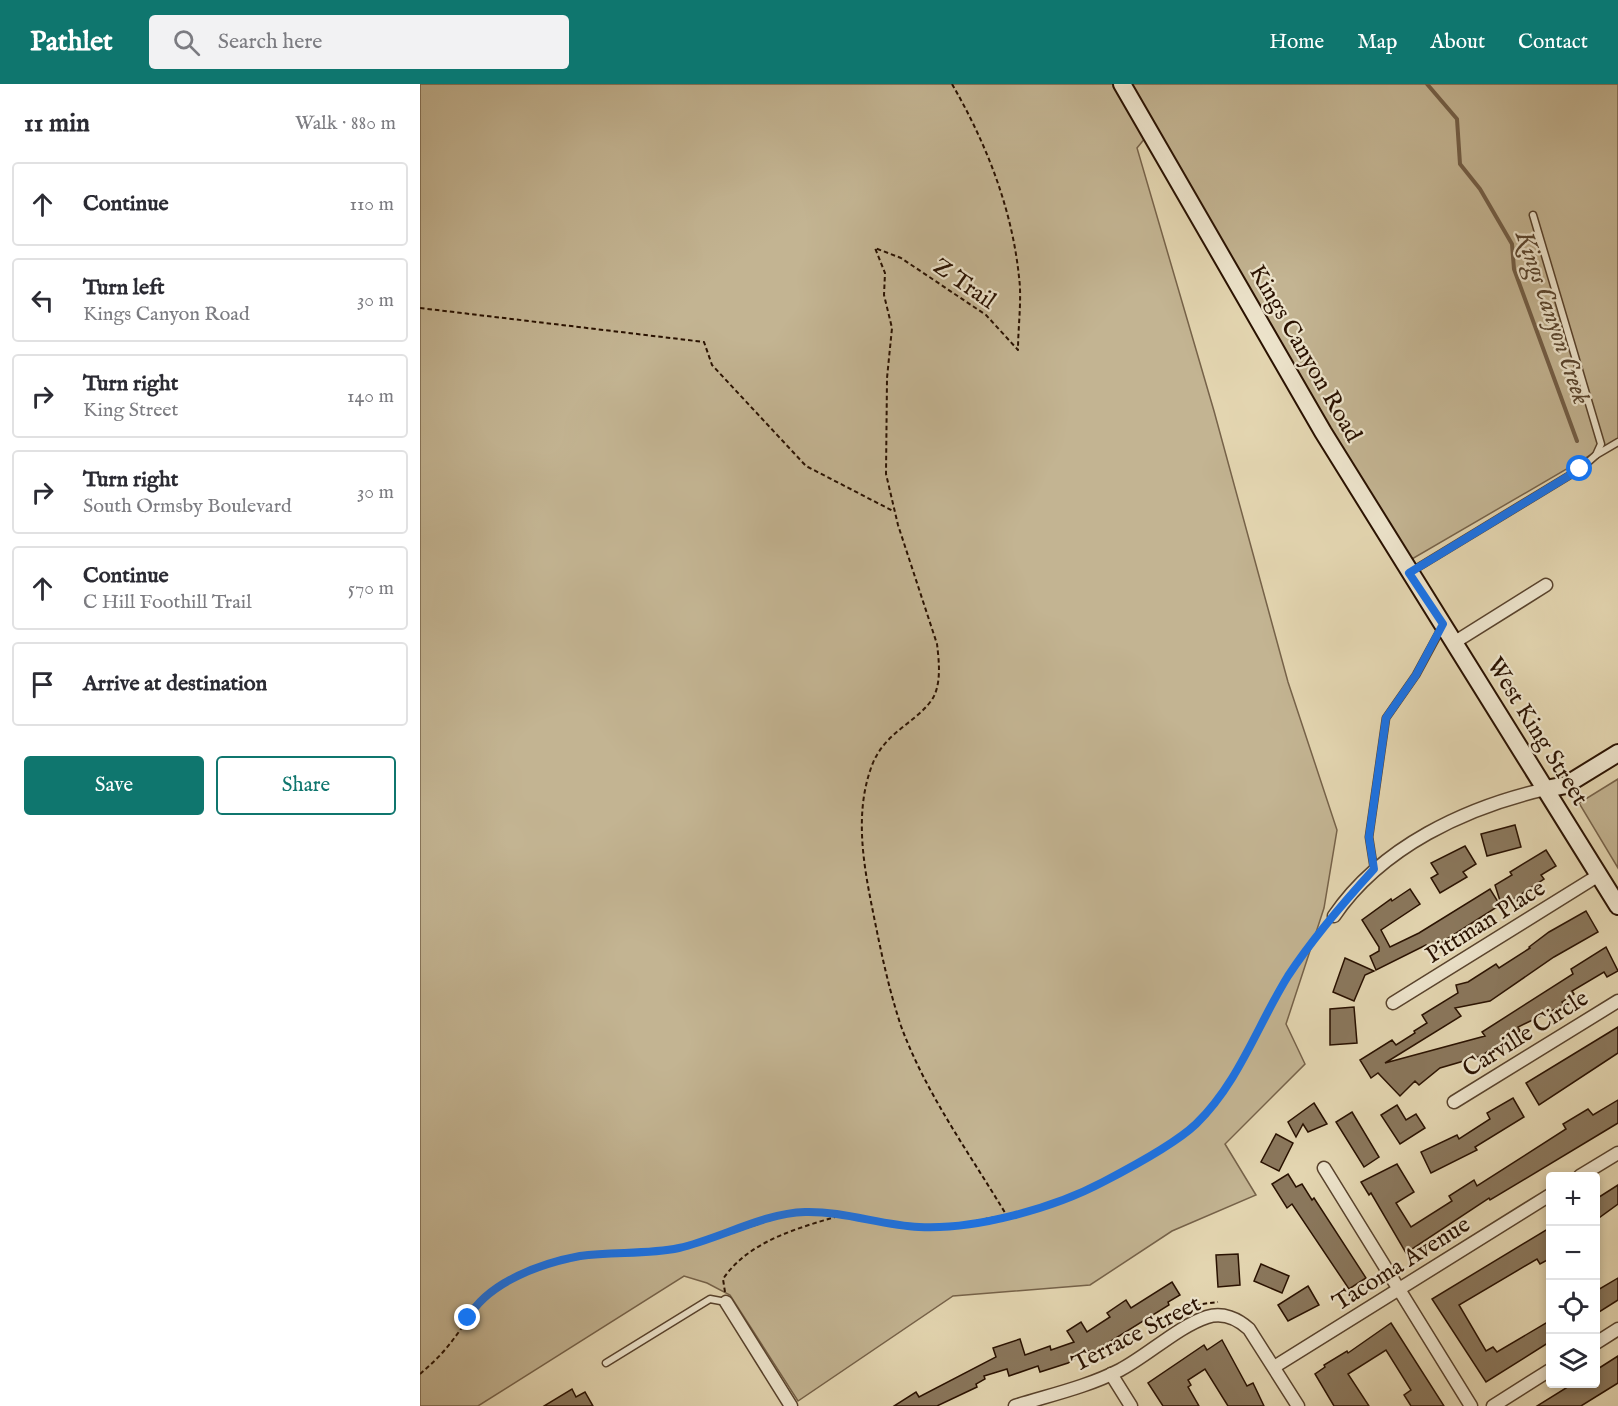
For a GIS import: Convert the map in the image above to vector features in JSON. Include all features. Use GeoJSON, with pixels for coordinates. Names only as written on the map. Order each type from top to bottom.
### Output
{"type":"FeatureCollection","features":[{"type":"Feature","properties":{"kind":"street","name":"Kings Canyon Road"},"geometry":{"type":"LineString","coordinates":[[1122,84],[1200,216],[1267,338],[1409,573],[1455,642]]}},
{"type":"Feature","properties":{"kind":"street"},"geometry":{"type":"LineString","coordinates":[[1455,642],[1546,585]]}},
{"type":"Feature","properties":{"kind":"street","name":"West King Street"},"geometry":{"type":"LineString","coordinates":[[1455,642],[1618,906]]}},
{"type":"Feature","properties":{"kind":"street"},"geometry":{"type":"LineString","coordinates":[[1334,916],[1374,869],[1443,825],[1475,810],[1566,785],[1618,753]]}},
{"type":"Feature","properties":{"kind":"street","name":"Pittman Place"},"geometry":{"type":"LineString","coordinates":[[1393,1003],[1599,875]]}},
{"type":"Feature","properties":{"kind":"street","name":"Carville Circle"},"geometry":{"type":"LineString","coordinates":[[1454,1102],[1618,1000]]}},
{"type":"Feature","properties":{"kind":"street"},"geometry":{"type":"LineString","coordinates":[[1587,1172],[1618,1153]]}},
{"type":"Feature","properties":{"kind":"street"},"geometry":{"type":"LineString","coordinates":[[1324,1168],[1470,1406]]}},
{"type":"Feature","properties":{"kind":"street","name":"Tacoma Avenue"},"geometry":{"type":"LineString","coordinates":[[1274,1367],[1546,1198]]}},
{"type":"Feature","properties":{"kind":"street"},"geometry":{"type":"LineString","coordinates":[[726,1302],[791,1406]]}},
{"type":"Feature","properties":{"kind":"street","name":"Terrace Street"},"geometry":{"type":"LineString","coordinates":[[1015,1406],[1094,1382],[1207,1317],[1219,1315],[1242,1322],[1274,1367]]}},
{"type":"Feature","properties":{"kind":"street"},"geometry":{"type":"LineString","coordinates":[[1600,1340],[1618,1329]]}},
{"type":"Feature","properties":{"kind":"street"},"geometry":{"type":"LineString","coordinates":[[1274,1367],[1298,1406]]}},
{"type":"Feature","properties":{"kind":"street"},"geometry":{"type":"LineString","coordinates":[[1493,1406],[1546,1373]]}},
{"type":"Feature","properties":{"kind":"street"},"geometry":{"type":"LineString","coordinates":[[1111,1374],[1131,1406]]}},
{"type":"Feature","properties":{"kind":"lane"},"geometry":{"type":"LineString","coordinates":[[1533,215],[1601,444],[1596,455]]}},
{"type":"Feature","properties":{"kind":"lane"},"geometry":{"type":"LineString","coordinates":[[1409,573],[1580,469],[1596,455],[1618,442]]}},
{"type":"Feature","properties":{"kind":"lane"},"geometry":{"type":"LineString","coordinates":[[1374,869],[1369,837],[1386,718],[1416,675],[1443,624]]}},
{"type":"Feature","properties":{"kind":"lane"},"geometry":{"type":"LineString","coordinates":[[606,1363],[710,1299],[726,1302]]}},
{"type":"Feature","properties":{"kind":"path","name":"Z Trail"},"geometry":{"type":"LineString","coordinates":[[895,511],[886,474],[887,378],[892,328],[884,295],[885,273],[875,248],[901,258],[986,315],[1018,350],[1020,280],[1012,226],[976,126],[951,84]]}},
{"type":"Feature","properties":{"kind":"path"},"geometry":{"type":"LineString","coordinates":[[420,308],[704,342],[712,365],[806,466],[895,511],[937,644],[939,662],[937,689],[931,702],[891,735],[871,767],[865,795],[861,853],[887,982],[902,1028],[940,1110],[1007,1216]]}},
{"type":"Feature","properties":{"kind":"path"},"geometry":{"type":"LineString","coordinates":[[420,1374],[443,1352],[474,1308],[497,1288],[535,1269],[581,1256],[679,1248],[785,1215],[804,1212],[920,1227],[1007,1216],[1042,1208],[1104,1181],[1193,1127],[1234,1077],[1288,977],[1313,940],[1334,916]]}},
{"type":"Feature","properties":{"kind":"path"},"geometry":{"type":"LineString","coordinates":[[726,1302],[723,1280],[748,1252],[792,1230],[838,1216]]}},
{"type":"Feature","properties":{"kind":"shaded area"},"geometry":{"type":"Polygon","coordinates":[[[420,84],[1113,84],[1146,137],[1137,148],[1214,411],[1288,682],[1337,830],[1324,908],[1286,1024],[1305,1064],[1225,1144],[1256,1195],[1172,1231],[1090,1285],[953,1296],[798,1401],[730,1295],[707,1283],[684,1276],[478,1406],[420,1406],[420,84]]]}},
{"type":"Feature","properties":{"kind":"shaded area"},"geometry":{"type":"Polygon","coordinates":[[[1122,84],[1618,84],[1618,439],[1412,559],[1323,432],[1122,84]]]}},
{"type":"Feature","properties":{"kind":"shaded area"},"geometry":{"type":"Polygon","coordinates":[[[1618,779],[1618,868],[1579,803],[1618,779]]]}},
{"type":"Feature","properties":{"kind":"building"},"geometry":{"type":"Polygon","coordinates":[[[1515,825],[1521,847],[1487,856],[1481,834],[1515,825]]]}},
{"type":"Feature","properties":{"kind":"building"},"geometry":{"type":"Polygon","coordinates":[[[1465,846],[1476,864],[1463,872],[1467,877],[1440,893],[1431,878],[1438,874],[1431,863],[1465,846]]]}},
{"type":"Feature","properties":{"kind":"building"},"geometry":{"type":"Polygon","coordinates":[[[1546,850],[1556,866],[1541,875],[1544,879],[1502,907],[1495,885],[1512,875],[1510,872],[1546,850]]]}},
{"type":"Feature","properties":{"kind":"building"},"geometry":{"type":"Polygon","coordinates":[[[1410,889],[1420,904],[1381,930],[1390,947],[1419,933],[1490,889],[1500,905],[1430,950],[1426,945],[1376,970],[1370,956],[1379,951],[1379,947],[1362,920],[1391,899],[1392,901],[1410,889]]]}},
{"type":"Feature","properties":{"kind":"building"},"geometry":{"type":"Polygon","coordinates":[[[1586,911],[1598,932],[1554,957],[1490,1001],[1455,1008],[1461,1016],[1385,1063],[1485,1036],[1482,1032],[1573,974],[1571,969],[1606,947],[1618,971],[1607,977],[1604,972],[1572,991],[1574,994],[1562,1002],[1564,1005],[1518,1027],[1520,1031],[1481,1056],[1440,1068],[1419,1085],[1415,1081],[1400,1096],[1378,1073],[1371,1078],[1360,1060],[1392,1040],[1396,1045],[1415,1033],[1414,1031],[1427,1023],[1422,1015],[1458,993],[1456,985],[1468,982],[1496,964],[1499,968],[1530,948],[1549,932],[1586,911]]]}},
{"type":"Feature","properties":{"kind":"building"},"geometry":{"type":"Polygon","coordinates":[[[1345,958],[1374,971],[1365,975],[1354,1001],[1333,992],[1345,958]]]}},
{"type":"Feature","properties":{"kind":"building"},"geometry":{"type":"Polygon","coordinates":[[[1354,1007],[1357,1043],[1330,1045],[1330,1009],[1354,1007]]]}},
{"type":"Feature","properties":{"kind":"building"},"geometry":{"type":"Polygon","coordinates":[[[1618,1027],[1618,1053],[1539,1105],[1526,1083],[1618,1027]]]}},
{"type":"Feature","properties":{"kind":"building"},"geometry":{"type":"Polygon","coordinates":[[[1513,1098],[1524,1117],[1475,1147],[1477,1150],[1431,1173],[1421,1152],[1457,1135],[1459,1139],[1490,1119],[1487,1113],[1513,1098]]]}},
{"type":"Feature","properties":{"kind":"building"},"geometry":{"type":"Polygon","coordinates":[[[1618,1100],[1618,1123],[1490,1200],[1489,1198],[1406,1253],[1371,1193],[1369,1195],[1361,1182],[1397,1164],[1414,1192],[1396,1203],[1411,1227],[1452,1201],[1449,1196],[1474,1180],[1477,1186],[1566,1129],[1563,1124],[1588,1109],[1593,1115],[1618,1100]]]}},
{"type":"Feature","properties":{"kind":"building"},"geometry":{"type":"Polygon","coordinates":[[[1314,1103],[1327,1124],[1308,1132],[1303,1124],[1296,1137],[1288,1122],[1314,1103]]]}},
{"type":"Feature","properties":{"kind":"building"},"geometry":{"type":"Polygon","coordinates":[[[1397,1105],[1406,1120],[1416,1114],[1425,1128],[1400,1144],[1381,1115],[1397,1105]]]}},
{"type":"Feature","properties":{"kind":"building"},"geometry":{"type":"Polygon","coordinates":[[[1352,1112],[1379,1157],[1364,1167],[1336,1122],[1352,1112]]]}},
{"type":"Feature","properties":{"kind":"building"},"geometry":{"type":"Polygon","coordinates":[[[1276,1134],[1293,1143],[1279,1171],[1261,1162],[1276,1134]]]}},
{"type":"Feature","properties":{"kind":"building"},"geometry":{"type":"Polygon","coordinates":[[[1288,1174],[1296,1187],[1302,1184],[1312,1200],[1314,1198],[1366,1278],[1349,1289],[1292,1204],[1287,1208],[1272,1184],[1288,1174]]]}},
{"type":"Feature","properties":{"kind":"building"},"geometry":{"type":"Polygon","coordinates":[[[1618,1185],[1618,1204],[1600,1217],[1600,1196],[1618,1185]]]}},
{"type":"Feature","properties":{"kind":"building"},"geometry":{"type":"Polygon","coordinates":[[[1546,1230],[1546,1261],[1540,1264],[1537,1259],[1459,1305],[1486,1351],[1493,1347],[1497,1352],[1546,1323],[1546,1344],[1486,1382],[1432,1299],[1546,1230]]]}},
{"type":"Feature","properties":{"kind":"building"},"geometry":{"type":"Polygon","coordinates":[[[1238,1254],[1240,1285],[1218,1287],[1216,1255],[1238,1254]]]}},
{"type":"Feature","properties":{"kind":"building"},"geometry":{"type":"Polygon","coordinates":[[[1261,1264],[1289,1276],[1282,1293],[1254,1281],[1261,1264]]]}},
{"type":"Feature","properties":{"kind":"building"},"geometry":{"type":"Polygon","coordinates":[[[1618,1278],[1618,1300],[1600,1311],[1600,1289],[1618,1278]]]}},
{"type":"Feature","properties":{"kind":"building"},"geometry":{"type":"Polygon","coordinates":[[[1172,1282],[1180,1295],[1168,1302],[1169,1305],[1095,1351],[1086,1351],[1068,1363],[1040,1372],[1038,1366],[1009,1376],[1007,1369],[984,1376],[985,1379],[976,1384],[977,1387],[937,1406],[894,1406],[916,1392],[919,1397],[996,1357],[993,1348],[1020,1339],[1025,1355],[1050,1346],[1051,1350],[1074,1342],[1067,1331],[1081,1322],[1087,1332],[1110,1317],[1107,1313],[1126,1300],[1131,1308],[1172,1282]]]}},
{"type":"Feature","properties":{"kind":"building"},"geometry":{"type":"Polygon","coordinates":[[[1308,1286],[1319,1305],[1288,1321],[1278,1305],[1308,1286]]]}},
{"type":"Feature","properties":{"kind":"building"},"geometry":{"type":"Polygon","coordinates":[[[1391,1323],[1444,1406],[1411,1406],[1404,1395],[1411,1390],[1386,1350],[1348,1374],[1369,1406],[1334,1406],[1315,1374],[1325,1367],[1324,1365],[1347,1351],[1348,1353],[1391,1323]]]}},
{"type":"Feature","properties":{"kind":"building"},"geometry":{"type":"Polygon","coordinates":[[[1222,1340],[1247,1386],[1253,1383],[1264,1406],[1228,1406],[1205,1369],[1188,1380],[1191,1385],[1188,1387],[1199,1406],[1163,1406],[1148,1383],[1204,1345],[1207,1350],[1222,1340]]]}},
{"type":"Feature","properties":{"kind":"building"},"geometry":{"type":"Polygon","coordinates":[[[1618,1356],[1618,1383],[1581,1406],[1537,1406],[1566,1388],[1600,1388],[1600,1367],[1618,1356]]]}},
{"type":"Feature","properties":{"kind":"building"},"geometry":{"type":"Polygon","coordinates":[[[572,1389],[576,1397],[585,1392],[593,1406],[544,1406],[572,1389]]]}},
{"type":"Feature","properties":{"kind":"waterway","name":"Kings Canyon Creek"},"geometry":{"type":"LineString","coordinates":[[1427,84],[1457,119],[1460,164],[1480,189],[1512,244],[1514,269],[1577,441]]}},
{"type":"Feature","properties":{"kind":"route"},"geometry":{"type":"LineString","coordinates":[[468,1318],[474,1308],[497,1288],[535,1269],[581,1256],[679,1248],[785,1215],[804,1212],[828,1214],[872,1223],[920,1227],[998,1218],[1042,1208],[1104,1181],[1193,1127],[1207,1113],[1234,1077],[1275,999],[1313,940],[1374,869],[1369,837],[1377,798],[1386,718],[1416,675],[1443,624],[1409,573],[1580,469]]}}]}
